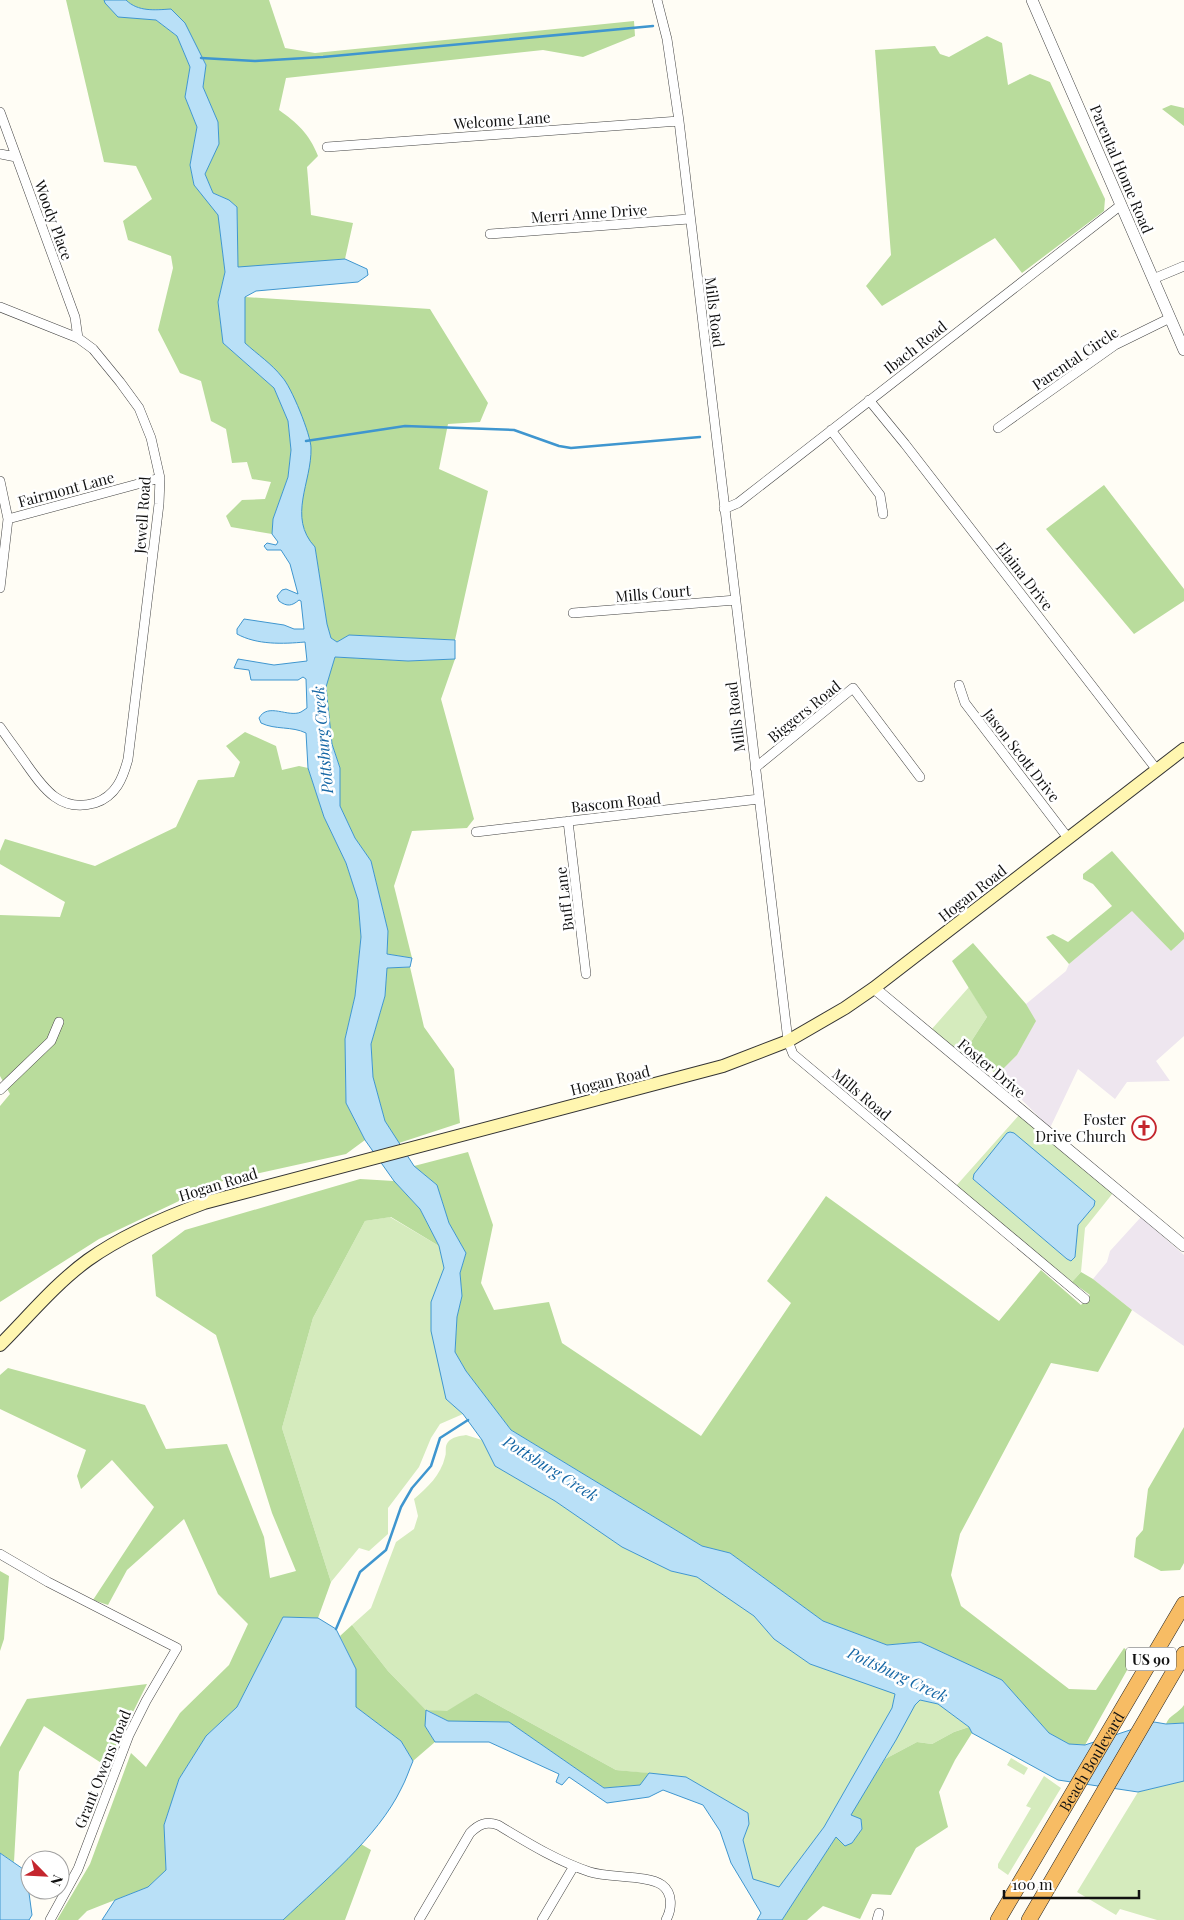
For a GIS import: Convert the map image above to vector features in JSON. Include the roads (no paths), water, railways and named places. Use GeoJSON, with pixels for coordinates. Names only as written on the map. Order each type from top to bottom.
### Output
{"type":"FeatureCollection","features":[{"type":"Feature","properties":{"kind":"highway","name":"Beach Boulevard"},"geometry":{"type":"LineString","coordinates":[[998,1920],[1184,1604]]}},
{"type":"Feature","properties":{"kind":"highway","name":"US 90"},"geometry":{"type":"LineString","coordinates":[[1028,1920],[1184,1654]]}},
{"type":"Feature","properties":{"kind":"main road","name":"Hogan Road"},"geometry":{"type":"LineString","coordinates":[[0,1345],[53,1290],[87,1261],[142,1228],[162,1219],[204,1203],[703,1072],[788,1041],[845,1008],[874,988],[1184,749]]}},
{"type":"Feature","properties":{"kind":"street","name":"Mills Road"},"geometry":{"type":"LineString","coordinates":[[656,0],[668,40],[679,121],[689,219],[788,1041],[792,1054],[1084,1298]]}},
{"type":"Feature","properties":{"kind":"street","name":"Parental Home Road"},"geometry":{"type":"LineString","coordinates":[[1032,0],[1184,350]]}},
{"type":"Feature","properties":{"kind":"street","name":"Woody Place"},"geometry":{"type":"LineString","coordinates":[[0,112],[75,317],[78,338]]}},
{"type":"Feature","properties":{"kind":"street","name":"Welcome Lane"},"geometry":{"type":"LineString","coordinates":[[327,147],[679,121]]}},
{"type":"Feature","properties":{"kind":"street"},"geometry":{"type":"LineString","coordinates":[[0,154],[16,157]]}},
{"type":"Feature","properties":{"kind":"street","name":"Ibach Road"},"geometry":{"type":"LineString","coordinates":[[724,509],[738,503],[1121,205]]}},
{"type":"Feature","properties":{"kind":"street","name":"Merri Anne Drive"},"geometry":{"type":"LineString","coordinates":[[490,234],[689,219]]}},
{"type":"Feature","properties":{"kind":"street"},"geometry":{"type":"LineString","coordinates":[[1153,279],[1184,266]]}},
{"type":"Feature","properties":{"kind":"street","name":"Jewell Road"},"geometry":{"type":"LineString","coordinates":[[0,307],[78,338],[93,349],[138,408],[152,438],[160,478],[159,504],[128,759],[121,782],[106,798],[87,805],[66,803],[57,799],[43,786],[0,727]]}},
{"type":"Feature","properties":{"kind":"street","name":"Parental Circle"},"geometry":{"type":"LineString","coordinates":[[998,428],[1115,345],[1170,318]]}},
{"type":"Feature","properties":{"kind":"street","name":"Elaina Drive"},"geometry":{"type":"LineString","coordinates":[[869,400],[1157,770]]}},
{"type":"Feature","properties":{"kind":"street"},"geometry":{"type":"LineString","coordinates":[[831,430],[880,495],[884,514]]}},
{"type":"Feature","properties":{"kind":"street","name":"Fairmont Lane"},"geometry":{"type":"LineString","coordinates":[[8,519],[160,478]]}},
{"type":"Feature","properties":{"kind":"street"},"geometry":{"type":"LineString","coordinates":[[0,481],[8,519],[0,588]]}},
{"type":"Feature","properties":{"kind":"street","name":"Mills Court"},"geometry":{"type":"LineString","coordinates":[[573,613],[736,600]]}},
{"type":"Feature","properties":{"kind":"street","name":"Jason Scott Drive"},"geometry":{"type":"LineString","coordinates":[[959,685],[965,703],[1068,838]]}},
{"type":"Feature","properties":{"kind":"street","name":"Biggers Road"},"geometry":{"type":"LineString","coordinates":[[755,768],[853,688],[920,777]]}},
{"type":"Feature","properties":{"kind":"street","name":"Bascom Road"},"geometry":{"type":"LineString","coordinates":[[476,832],[759,800]]}},
{"type":"Feature","properties":{"kind":"street","name":"Buff Lane"},"geometry":{"type":"LineString","coordinates":[[568,821],[586,974]]}},
{"type":"Feature","properties":{"kind":"street","name":"Foster Drive"},"geometry":{"type":"LineString","coordinates":[[874,988],[1184,1246]]}},
{"type":"Feature","properties":{"kind":"street"},"geometry":{"type":"LineString","coordinates":[[0,1090],[51,1041],[59,1022]]}},
{"type":"Feature","properties":{"kind":"street","name":"Grant Owens Road"},"geometry":{"type":"LineString","coordinates":[[0,1554],[48,1582],[177,1648],[146,1701],[129,1735],[78,1869],[50,1920]]}},
{"type":"Feature","properties":{"kind":"street"},"geometry":{"type":"LineString","coordinates":[[419,1920],[470,1833],[483,1823],[490,1822],[554,1858],[574,1866],[605,1876],[653,1881],[662,1885],[668,1891],[671,1899],[666,1920]]}},
{"type":"Feature","properties":{"kind":"street"},"geometry":{"type":"LineString","coordinates":[[542,1920],[574,1866]]}},
{"type":"Feature","properties":{"kind":"water","name":"Pottsburg Creek"},"geometry":{"type":"Polygon","coordinates":[[[104,0],[126,0],[136,7],[147,9],[171,9],[185,23],[206,65],[203,87],[218,122],[219,144],[205,174],[213,193],[229,200],[237,207],[238,267],[345,259],[367,269],[368,275],[358,282],[256,291],[245,297],[245,343],[274,368],[286,382],[308,433],[311,448],[303,499],[303,524],[307,536],[315,547],[327,624],[331,638],[337,642],[349,635],[455,640],[455,659],[408,661],[335,657],[326,687],[332,744],[340,768],[340,806],[355,838],[371,861],[388,931],[387,954],[412,958],[410,967],[387,968],[385,996],[371,1044],[373,1077],[385,1121],[414,1166],[437,1185],[449,1223],[466,1253],[460,1273],[462,1296],[457,1317],[455,1352],[466,1371],[511,1430],[702,1546],[730,1553],[823,1621],[887,1645],[920,1642],[1002,1680],[1049,1733],[1069,1744],[1085,1745],[1154,1722],[1166,1724],[1184,1723],[1184,1781],[1138,1792],[1058,1780],[972,1733],[969,1727],[938,1704],[920,1700],[915,1705],[851,1815],[861,1819],[862,1829],[852,1843],[845,1846],[836,1837],[782,1920],[757,1920],[761,1913],[731,1863],[720,1831],[703,1805],[663,1790],[649,1797],[607,1803],[569,1777],[562,1785],[556,1782],[559,1774],[489,1742],[435,1742],[425,1726],[426,1710],[448,1721],[509,1722],[604,1788],[640,1785],[649,1773],[686,1777],[748,1813],[749,1824],[743,1840],[753,1879],[779,1887],[824,1827],[892,1708],[895,1694],[810,1664],[774,1639],[754,1616],[697,1577],[671,1571],[622,1547],[555,1501],[495,1466],[482,1440],[463,1414],[446,1399],[431,1331],[431,1302],[444,1268],[439,1246],[420,1209],[394,1181],[365,1140],[346,1103],[345,1039],[355,996],[361,937],[358,900],[346,863],[324,817],[308,768],[306,733],[295,729],[266,725],[261,723],[259,718],[268,711],[296,713],[307,708],[306,679],[303,677],[298,680],[251,680],[249,670],[234,668],[238,659],[274,665],[307,661],[305,642],[262,642],[237,634],[237,629],[244,619],[284,625],[294,629],[304,629],[301,601],[299,600],[292,605],[287,605],[279,601],[277,596],[282,590],[286,589],[298,594],[290,564],[281,550],[267,550],[264,546],[267,543],[276,545],[278,542],[272,534],[273,519],[288,477],[291,450],[288,421],[274,388],[223,343],[218,302],[225,272],[218,215],[194,185],[190,165],[197,127],[185,97],[190,67],[177,36],[156,20],[118,17],[104,0]]]}},
{"type":"Feature","properties":{"kind":"water"},"geometry":{"type":"Polygon","coordinates":[[[1007,1133],[1014,1133],[1095,1201],[1094,1206],[1078,1225],[1075,1257],[1071,1261],[973,1179],[974,1174],[1007,1133]]]}},
{"type":"Feature","properties":{"kind":"water"},"geometry":{"type":"Polygon","coordinates":[[[283,1617],[318,1618],[336,1629],[356,1669],[356,1707],[401,1741],[413,1761],[403,1786],[391,1807],[348,1859],[283,1920],[102,1920],[115,1900],[148,1887],[166,1870],[164,1825],[179,1779],[206,1736],[237,1707],[283,1617]]]}},
{"type":"Feature","properties":{"kind":"water"},"geometry":{"type":"Polygon","coordinates":[[[0,1853],[20,1867],[20,1900],[30,1900],[32,1915],[29,1920],[0,1920],[0,1853]]]}},
{"type":"Feature","properties":{"kind":"waterway"},"geometry":{"type":"LineString","coordinates":[[201,58],[255,61],[323,57],[653,26]]}},
{"type":"Feature","properties":{"kind":"waterway"},"geometry":{"type":"LineString","coordinates":[[306,441],[405,426],[514,430],[559,446],[571,448],[700,437]]}},
{"type":"Feature","properties":{"kind":"waterway"},"geometry":{"type":"LineString","coordinates":[[336,1629],[360,1572],[386,1550],[401,1507],[412,1488],[431,1466],[440,1438],[468,1420]]}},
{"type":"Feature","properties":{"kind":"place","name":"Foster Drive Church"},"geometry":{"type":"Point","coordinates":[1144,1128]}}]}
